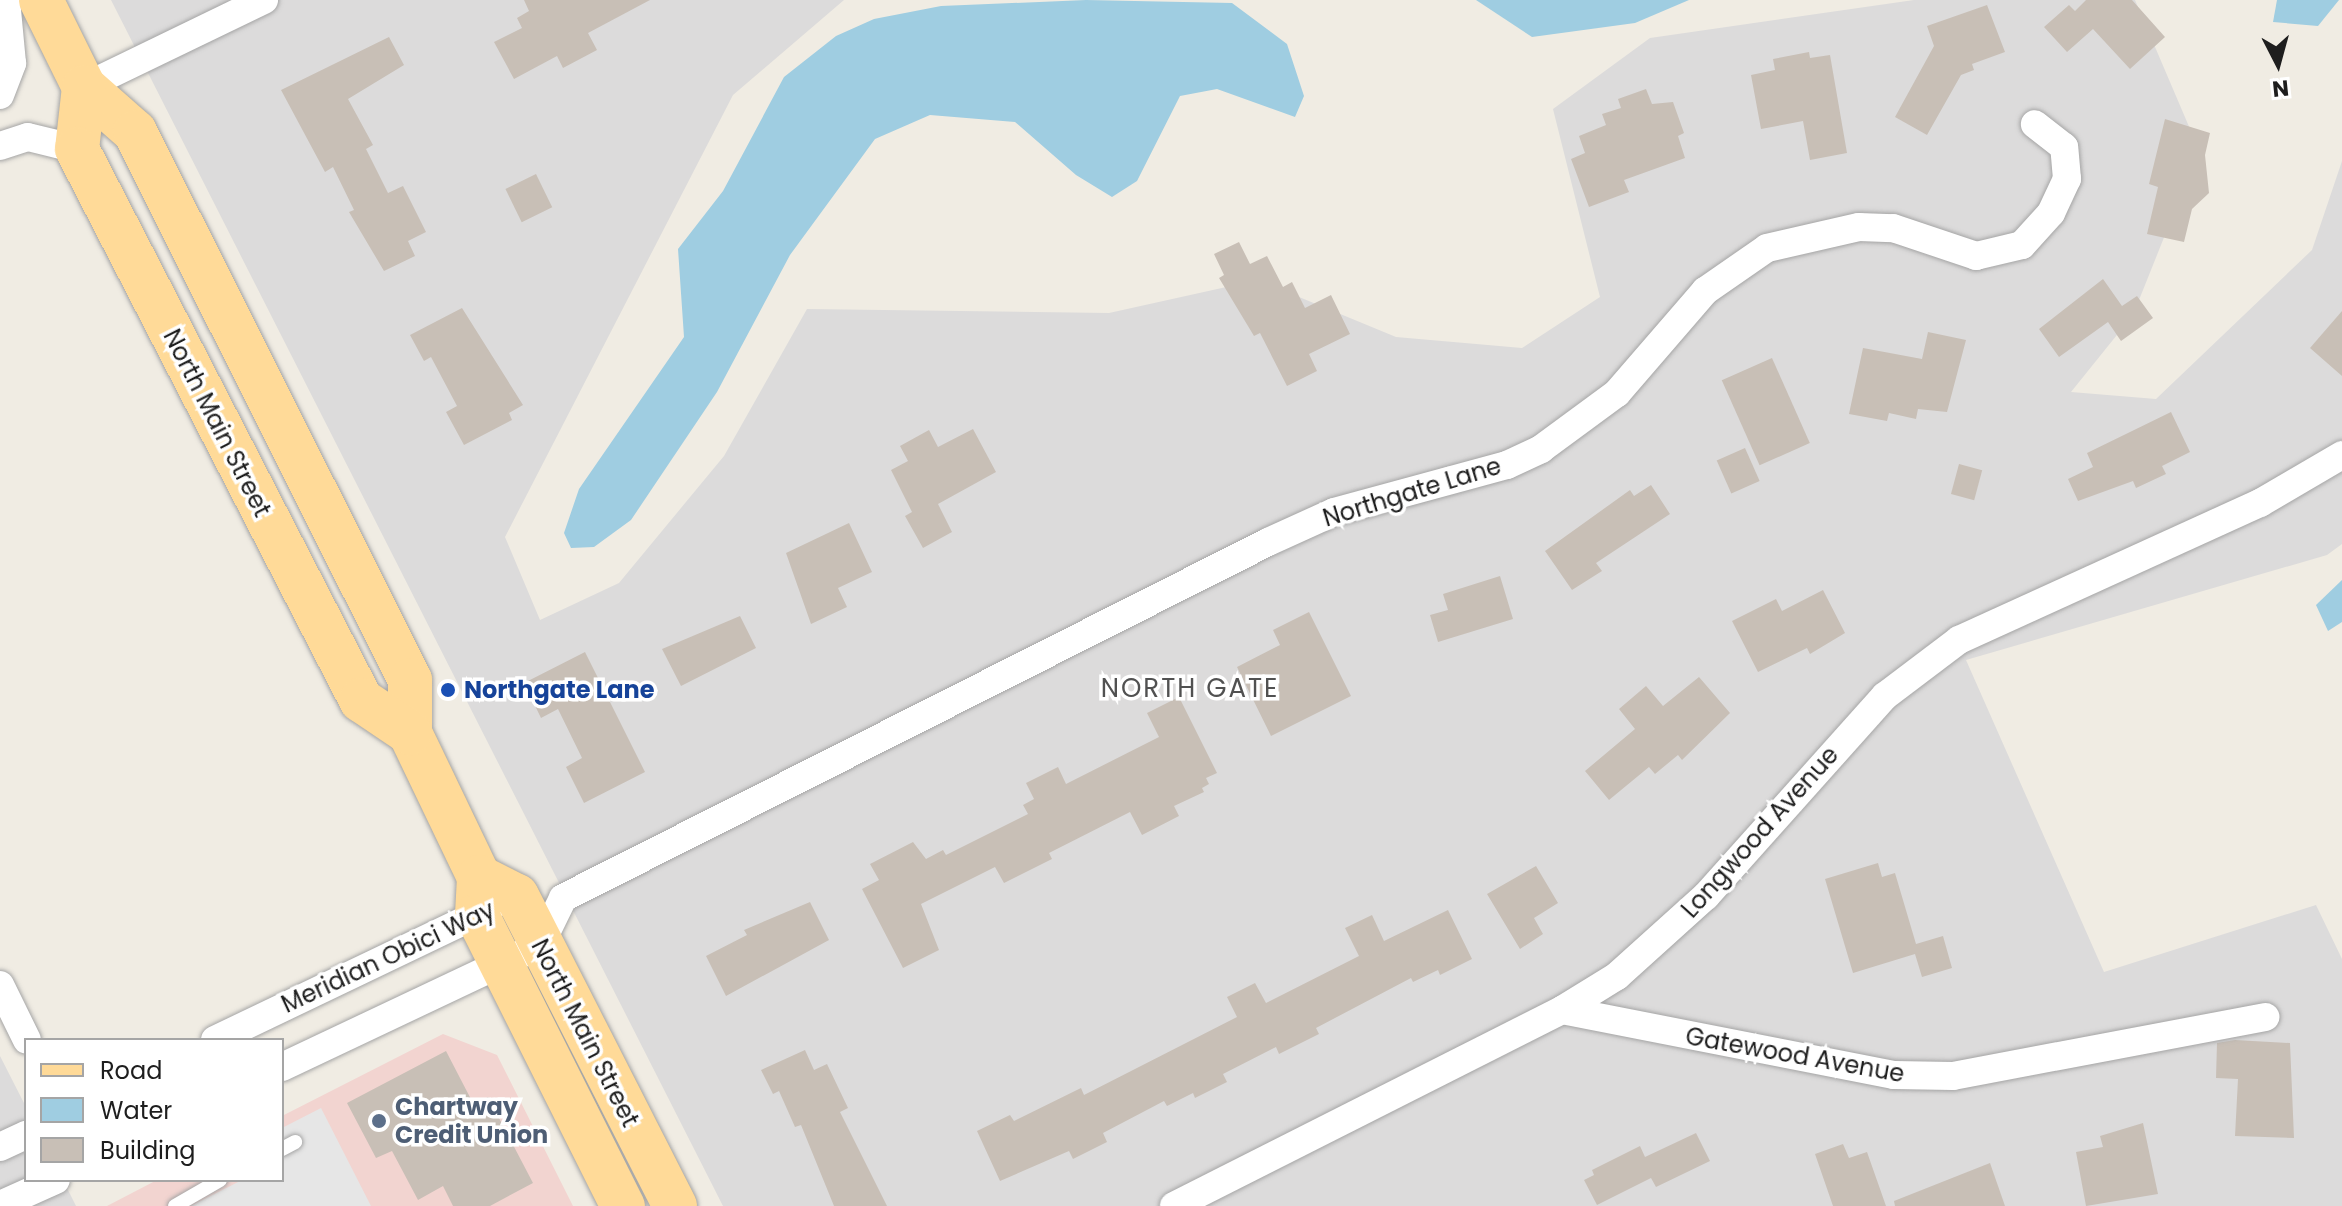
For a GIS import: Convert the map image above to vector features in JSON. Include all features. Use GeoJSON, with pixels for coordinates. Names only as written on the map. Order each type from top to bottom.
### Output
{"type":"FeatureCollection","features":[{"type":"Feature","properties":{"kind":"main road","name":"North Main Street"},"geometry":{"type":"LineString","coordinates":[[41,0],[84,87],[135,132],[244,347],[410,680],[410,733]]}},
{"type":"Feature","properties":{"kind":"main road"},"geometry":{"type":"LineString","coordinates":[[77,149],[84,87]]}},
{"type":"Feature","properties":{"kind":"main road","name":"North Main Street"},"geometry":{"type":"LineString","coordinates":[[77,149],[361,700],[410,733],[514,908],[675,1206]]}},
{"type":"Feature","properties":{"kind":"main road","name":"North Main Street"},"geometry":{"type":"LineString","coordinates":[[514,908],[500,964],[623,1206]]}},
{"type":"Feature","properties":{"kind":"street"},"geometry":{"type":"LineString","coordinates":[[0,95],[12,63],[6,0]]}},
{"type":"Feature","properties":{"kind":"street"},"geometry":{"type":"LineString","coordinates":[[84,87],[264,0]]}},
{"type":"Feature","properties":{"kind":"street","name":"Northgate Lane"},"geometry":{"type":"LineString","coordinates":[[514,908],[563,898],[1268,542],[1334,512],[1507,465],[1541,449],[1617,393],[1705,291],[1767,248],[1859,227],[1893,228],[1976,256],[2022,245],[2051,213],[2067,179],[2064,147],[2035,124]]}},
{"type":"Feature","properties":{"kind":"street"},"geometry":{"type":"LineString","coordinates":[[0,146],[28,137],[77,149]]}},
{"type":"Feature","properties":{"kind":"street","name":"Longwood Avenue"},"geometry":{"type":"LineString","coordinates":[[1174,1206],[1562,1010],[1651,949],[1706,896],[1885,696],[1948,648],[2260,503],[2342,455]]}},
{"type":"Feature","properties":{"kind":"street","name":"Meridian Obici Way"},"geometry":{"type":"LineString","coordinates":[[220,1038],[514,908]]}},
{"type":"Feature","properties":{"kind":"street"},"geometry":{"type":"LineString","coordinates":[[284,1066],[500,964]]}},
{"type":"Feature","properties":{"kind":"street"},"geometry":{"type":"LineString","coordinates":[[0,985],[26,1038]]}},
{"type":"Feature","properties":{"kind":"street","name":"Gatewood Avenue"},"geometry":{"type":"LineString","coordinates":[[1562,1010],[1879,1072],[1953,1076],[2265,1017]]}},
{"type":"Feature","properties":{"kind":"street"},"geometry":{"type":"LineString","coordinates":[[0,1147],[24,1136]]}},
{"type":"Feature","properties":{"kind":"street"},"geometry":{"type":"LineString","coordinates":[[0,1205],[52,1182]]}},
{"type":"Feature","properties":{"kind":"lane"},"geometry":{"type":"LineString","coordinates":[[175,1206],[217,1182]]}},
{"type":"Feature","properties":{"kind":"shaded area"},"geometry":{"type":"Polygon","coordinates":[[[111,0],[844,0],[733,95],[505,537],[540,620],[619,583],[724,456],[807,309],[1109,313],[1258,280],[1396,337],[1522,348],[1600,297],[1553,109],[1650,38],[1914,0],[2135,0],[2199,150],[2133,315],[2071,392],[2156,399],[2312,250],[2342,161],[2342,544],[2327,555],[1966,660],[2104,972],[2316,905],[2342,959],[2342,1206],[723,1206],[111,0]]]}},
{"type":"Feature","properties":{"kind":"shaded area"},"geometry":{"type":"Polygon","coordinates":[[[443,1034],[497,1055],[573,1206],[107,1206],[153,1182],[284,1182],[284,1115],[443,1034]]]}},
{"type":"Feature","properties":{"kind":"shaded area"},"geometry":{"type":"Polygon","coordinates":[[[0,1056],[24,1103],[24,1182],[64,1182],[76,1206],[0,1206],[0,1056]]]}},
{"type":"Feature","properties":{"kind":"shaded area"},"geometry":{"type":"Polygon","coordinates":[[[321,1108],[371,1206],[191,1206],[238,1182],[284,1182],[284,1127],[321,1108]]]}},
{"type":"Feature","properties":{"kind":"water"},"geometry":{"type":"Polygon","coordinates":[[[1086,0],[1232,3],[1287,44],[1304,96],[1295,117],[1217,89],[1180,96],[1137,181],[1112,197],[1076,175],[1015,122],[930,115],[875,139],[790,255],[717,392],[631,520],[594,547],[571,548],[564,533],[579,489],[684,337],[678,249],[723,191],[784,77],[836,36],[874,19],[941,6],[1086,0]]]}},
{"type":"Feature","properties":{"kind":"water"},"geometry":{"type":"Polygon","coordinates":[[[1476,0],[1689,0],[1635,23],[1532,37],[1476,0]]]}},
{"type":"Feature","properties":{"kind":"water"},"geometry":{"type":"Polygon","coordinates":[[[2277,0],[2339,0],[2318,26],[2273,22],[2277,0]]]}},
{"type":"Feature","properties":{"kind":"water"},"geometry":{"type":"Polygon","coordinates":[[[2342,580],[2342,622],[2328,631],[2316,605],[2342,580]]]}},
{"type":"Feature","properties":{"kind":"building"},"geometry":{"type":"Polygon","coordinates":[[[524,0],[650,0],[588,33],[597,50],[563,68],[557,56],[514,79],[494,42],[522,28],[517,18],[529,11],[524,0]]]}},
{"type":"Feature","properties":{"kind":"building"},"geometry":{"type":"Polygon","coordinates":[[[2086,0],[2132,0],[2165,37],[2130,69],[2093,29],[2067,52],[2044,27],[2069,5],[2075,11],[2086,0]]]}},
{"type":"Feature","properties":{"kind":"building"},"geometry":{"type":"Polygon","coordinates":[[[1987,5],[2005,52],[1972,64],[1974,70],[1961,75],[1927,135],[1895,117],[1934,46],[1927,26],[1987,5]]]}},
{"type":"Feature","properties":{"kind":"building"},"geometry":{"type":"Polygon","coordinates":[[[389,37],[404,65],[348,99],[373,145],[366,149],[388,193],[403,186],[426,232],[408,241],[415,256],[384,271],[349,212],[354,210],[333,167],[325,172],[281,90],[389,37]]]}},
{"type":"Feature","properties":{"kind":"building"},"geometry":{"type":"Polygon","coordinates":[[[1809,52],[1810,58],[1830,55],[1847,153],[1810,160],[1803,121],[1761,129],[1751,75],[1775,70],[1773,59],[1809,52]]]}},
{"type":"Feature","properties":{"kind":"building"},"geometry":{"type":"Polygon","coordinates":[[[1646,89],[1652,104],[1673,102],[1684,133],[1678,136],[1685,158],[1624,180],[1629,192],[1589,207],[1571,159],[1585,153],[1579,136],[1606,125],[1602,114],[1621,108],[1618,99],[1646,89]]]}},
{"type":"Feature","properties":{"kind":"building"},"geometry":{"type":"Polygon","coordinates":[[[2165,119],[2210,133],[2205,155],[2209,193],[2192,209],[2184,242],[2147,234],[2158,187],[2149,184],[2165,119]]]}},
{"type":"Feature","properties":{"kind":"building"},"geometry":{"type":"Polygon","coordinates":[[[536,174],[552,207],[522,222],[505,189],[536,174]]]}},
{"type":"Feature","properties":{"kind":"building"},"geometry":{"type":"Polygon","coordinates":[[[1239,242],[1250,264],[1267,256],[1283,287],[1292,282],[1305,308],[1331,295],[1350,334],[1309,354],[1317,371],[1287,386],[1260,333],[1254,336],[1219,278],[1224,275],[1214,254],[1239,242]]]}},
{"type":"Feature","properties":{"kind":"building"},"geometry":{"type":"Polygon","coordinates":[[[2103,279],[2122,306],[2137,296],[2153,318],[2121,341],[2108,322],[2059,357],[2039,329],[2103,279]]]}},
{"type":"Feature","properties":{"kind":"building"},"geometry":{"type":"Polygon","coordinates":[[[462,308],[523,405],[509,413],[512,420],[464,445],[446,412],[457,406],[431,357],[424,361],[410,335],[462,308]]]}},
{"type":"Feature","properties":{"kind":"building"},"geometry":{"type":"Polygon","coordinates":[[[2342,311],[2342,376],[2310,348],[2342,311]]]}},
{"type":"Feature","properties":{"kind":"building"},"geometry":{"type":"Polygon","coordinates":[[[1928,332],[1966,340],[1947,412],[1918,409],[1916,419],[1889,413],[1887,421],[1849,414],[1863,348],[1922,359],[1928,332]]]}},
{"type":"Feature","properties":{"kind":"building"},"geometry":{"type":"Polygon","coordinates":[[[1772,358],[1810,443],[1760,465],[1722,380],[1772,358]]]}},
{"type":"Feature","properties":{"kind":"building"},"geometry":{"type":"Polygon","coordinates":[[[2171,412],[2190,452],[2162,466],[2166,474],[2136,488],[2133,481],[2078,501],[2068,479],[2093,467],[2087,453],[2171,412]]]}},
{"type":"Feature","properties":{"kind":"building"},"geometry":{"type":"Polygon","coordinates":[[[973,429],[996,472],[938,504],[952,532],[923,548],[905,516],[912,512],[891,470],[908,461],[900,446],[929,430],[938,447],[973,429]]]}},
{"type":"Feature","properties":{"kind":"building"},"geometry":{"type":"Polygon","coordinates":[[[1745,448],[1760,481],[1731,493],[1717,461],[1745,448]]]}},
{"type":"Feature","properties":{"kind":"building"},"geometry":{"type":"Polygon","coordinates":[[[1959,464],[1982,470],[1974,500],[1951,494],[1959,464]]]}},
{"type":"Feature","properties":{"kind":"building"},"geometry":{"type":"Polygon","coordinates":[[[1651,485],[1670,514],[1596,563],[1602,571],[1572,590],[1545,551],[1630,490],[1634,496],[1651,485]]]}},
{"type":"Feature","properties":{"kind":"building"},"geometry":{"type":"Polygon","coordinates":[[[849,523],[872,572],[838,588],[847,607],[811,624],[786,553],[849,523]]]}},
{"type":"Feature","properties":{"kind":"building"},"geometry":{"type":"Polygon","coordinates":[[[1500,576],[1513,619],[1438,642],[1430,615],[1448,610],[1443,594],[1500,576]]]}},
{"type":"Feature","properties":{"kind":"building"},"geometry":{"type":"Polygon","coordinates":[[[1823,590],[1845,633],[1810,654],[1807,648],[1758,672],[1732,621],[1776,599],[1782,611],[1823,590]]]}},
{"type":"Feature","properties":{"kind":"building"},"geometry":{"type":"Polygon","coordinates":[[[1309,612],[1351,696],[1271,736],[1237,667],[1280,645],[1273,630],[1309,612]]]}},
{"type":"Feature","properties":{"kind":"building"},"geometry":{"type":"Polygon","coordinates":[[[740,616],[756,648],[681,686],[662,649],[740,616]]]}},
{"type":"Feature","properties":{"kind":"building"},"geometry":{"type":"Polygon","coordinates":[[[585,652],[645,772],[584,803],[566,767],[582,758],[558,709],[541,718],[524,683],[585,652]]]}},
{"type":"Feature","properties":{"kind":"building"},"geometry":{"type":"Polygon","coordinates":[[[1699,677],[1730,713],[1682,760],[1678,755],[1655,774],[1649,767],[1609,800],[1585,771],[1635,729],[1619,709],[1646,686],[1663,706],[1699,677]]]}},
{"type":"Feature","properties":{"kind":"building"},"geometry":{"type":"Polygon","coordinates":[[[1179,697],[1217,773],[1206,778],[1209,784],[1202,788],[1204,792],[1174,806],[1179,816],[1142,835],[1130,812],[1049,853],[1052,859],[1004,883],[995,867],[921,904],[939,950],[903,968],[862,889],[879,880],[870,864],[913,842],[926,859],[943,850],[946,855],[1028,814],[1023,805],[1034,799],[1026,783],[1058,767],[1066,784],[1159,737],[1147,713],[1179,697]]]}},
{"type":"Feature","properties":{"kind":"building"},"geometry":{"type":"Polygon","coordinates":[[[1878,863],[1882,877],[1895,873],[1916,944],[1943,936],[1952,968],[1922,977],[1915,954],[1853,973],[1825,879],[1878,863]]]}},
{"type":"Feature","properties":{"kind":"building"},"geometry":{"type":"Polygon","coordinates":[[[1536,866],[1558,903],[1534,918],[1543,934],[1520,949],[1487,894],[1536,866]]]}},
{"type":"Feature","properties":{"kind":"building"},"geometry":{"type":"Polygon","coordinates":[[[810,902],[829,940],[726,996],[706,956],[747,935],[744,930],[810,902]]]}},
{"type":"Feature","properties":{"kind":"building"},"geometry":{"type":"Polygon","coordinates":[[[1448,910],[1472,959],[1440,975],[1438,970],[1413,982],[1411,978],[1316,1028],[1319,1034],[1279,1054],[1276,1047],[1223,1074],[1227,1082],[1195,1098],[1193,1093],[1167,1106],[1164,1101],[1103,1133],[1107,1142],[1073,1159],[1069,1151],[1000,1181],[977,1131],[1010,1115],[1014,1121],[1081,1088],[1084,1095],[1237,1017],[1227,997],[1255,983],[1266,1003],[1359,956],[1345,928],[1372,915],[1384,941],[1448,910]]]}},
{"type":"Feature","properties":{"kind":"building"},"geometry":{"type":"Polygon","coordinates":[[[2235,1040],[2290,1043],[2294,1138],[2235,1136],[2238,1079],[2216,1078],[2217,1043],[2235,1040]]]}},
{"type":"Feature","properties":{"kind":"building"},"geometry":{"type":"Polygon","coordinates":[[[805,1050],[814,1070],[827,1064],[848,1108],[840,1112],[887,1206],[834,1206],[801,1125],[795,1127],[779,1091],[773,1094],[761,1070],[805,1050]]]}},
{"type":"Feature","properties":{"kind":"building"},"geometry":{"type":"Polygon","coordinates":[[[446,1051],[474,1105],[488,1097],[533,1183],[490,1206],[453,1206],[443,1186],[418,1200],[392,1151],[376,1158],[347,1103],[446,1051]]]}},
{"type":"Feature","properties":{"kind":"building"},"geometry":{"type":"Polygon","coordinates":[[[2143,1123],[2158,1194],[2086,1206],[2076,1152],[2103,1147],[2100,1136],[2143,1123]]]}},
{"type":"Feature","properties":{"kind":"building"},"geometry":{"type":"Polygon","coordinates":[[[1696,1133],[1710,1161],[1656,1187],[1651,1178],[1597,1205],[1584,1180],[1594,1175],[1592,1170],[1640,1146],[1645,1157],[1696,1133]]]}},
{"type":"Feature","properties":{"kind":"building"},"geometry":{"type":"Polygon","coordinates":[[[1843,1144],[1849,1158],[1867,1152],[1886,1206],[1833,1206],[1815,1154],[1843,1144]]]}},
{"type":"Feature","properties":{"kind":"building"},"geometry":{"type":"Polygon","coordinates":[[[1990,1163],[2005,1206],[1895,1206],[1894,1201],[1990,1163]]]}},
{"type":"Feature","properties":{"kind":"place","name":"Northgate Lane"},"geometry":{"type":"Point","coordinates":[448,690]}},
{"type":"Feature","properties":{"kind":"place","name":"Chartway Credit Union"},"geometry":{"type":"Point","coordinates":[379,1121]}},
{"type":"Feature","properties":{"kind":"district","name":"NORTH GATE"},"geometry":{"type":"Point","coordinates":[1190,689]}}]}
